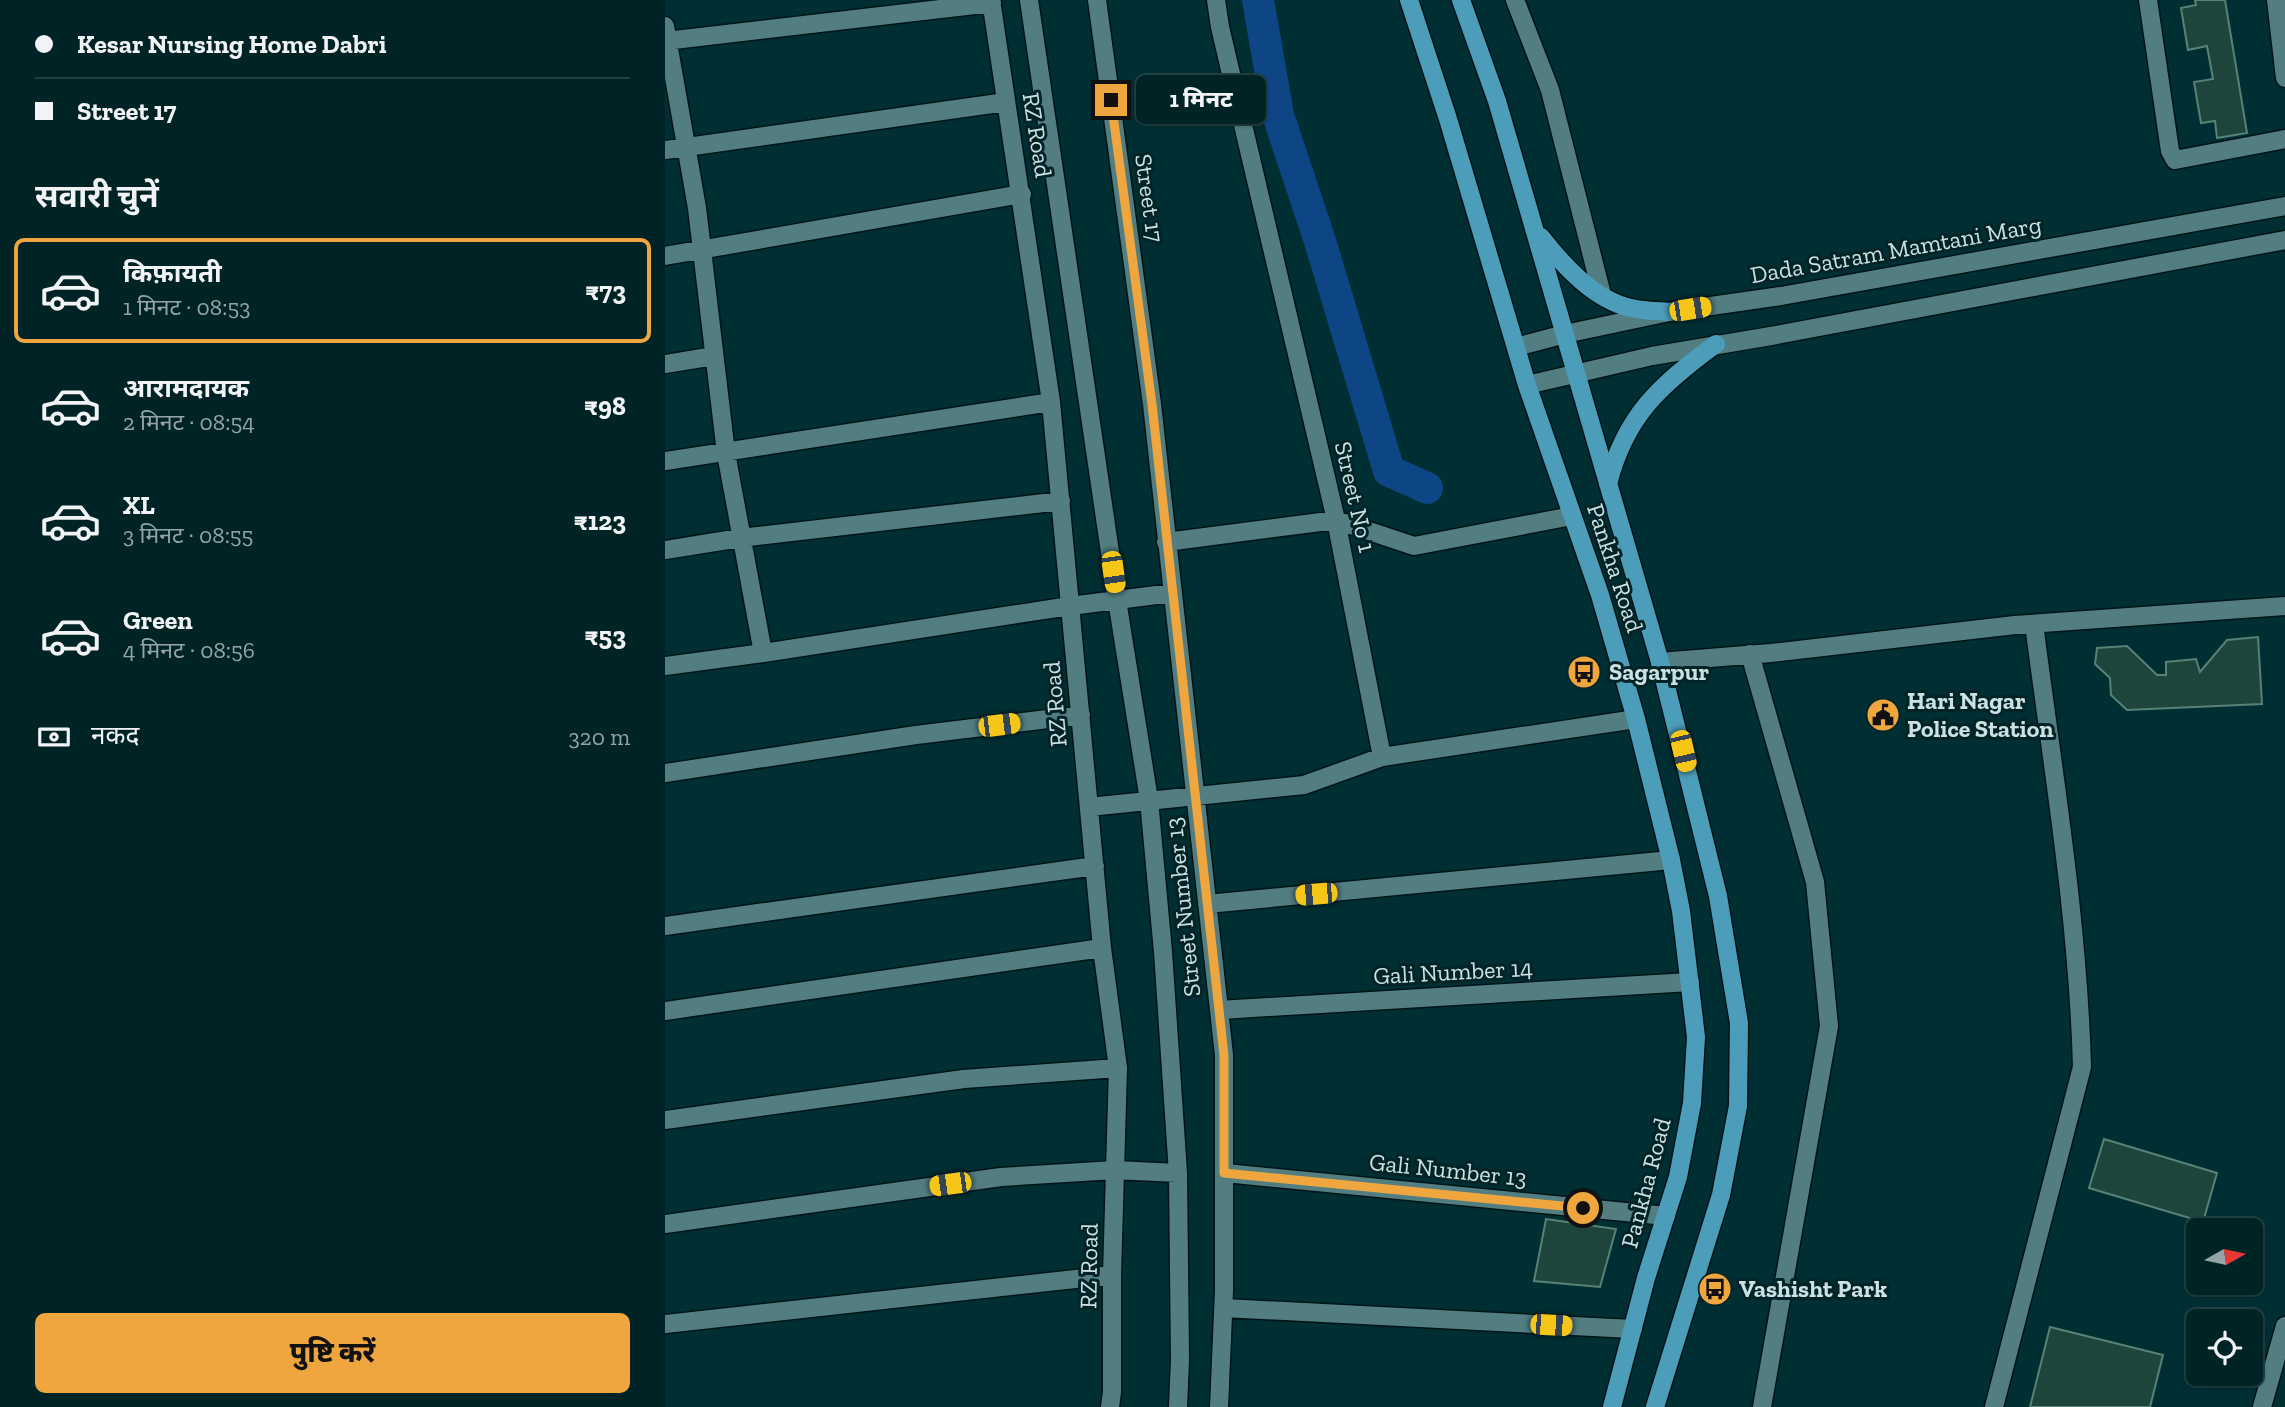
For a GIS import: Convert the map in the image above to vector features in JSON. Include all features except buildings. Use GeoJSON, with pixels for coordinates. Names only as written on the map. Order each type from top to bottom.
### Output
{"type":"FeatureCollection","features":[{"type":"Feature","properties":{"kind":"main road","name":"Pankha Road"},"geometry":{"type":"LineString","coordinates":[[1409,0],[1527,385],[1600,596],[1636,719],[1681,911],[1696,1037],[1692,1103],[1678,1177],[1612,1407]]}},
{"type":"Feature","properties":{"kind":"main road","name":"Pankha Road"},"geometry":{"type":"LineString","coordinates":[[1461,0],[1497,101],[1660,662],[1718,897],[1739,1023],[1738,1107],[1721,1195],[1655,1407]]}},
{"type":"Feature","properties":{"kind":"main road"},"geometry":{"type":"LineString","coordinates":[[1535,228],[1571,271],[1602,295],[1631,309],[1669,312]]}},
{"type":"Feature","properties":{"kind":"main road"},"geometry":{"type":"LineString","coordinates":[[1608,485],[1615,455],[1625,434],[1643,409],[1662,387],[1716,344]]}},
{"type":"Feature","properties":{"kind":"street"},"geometry":{"type":"LineString","coordinates":[[1029,0],[1149,800],[1163,951],[1178,1173],[1178,1407]]}},
{"type":"Feature","properties":{"kind":"street","name":"Street 17"},"geometry":{"type":"LineString","coordinates":[[1097,0],[1152,404]]}},
{"type":"Feature","properties":{"kind":"street","name":"Street No 1"},"geometry":{"type":"LineString","coordinates":[[1216,0],[1220,27],[1336,520],[1382,757]]}},
{"type":"Feature","properties":{"kind":"street"},"geometry":{"type":"LineString","coordinates":[[1515,0],[1550,90],[1602,295]]}},
{"type":"Feature","properties":{"kind":"street"},"geometry":{"type":"LineString","coordinates":[[2148,0],[2169,152],[2175,160],[2285,139]]}},
{"type":"Feature","properties":{"kind":"street"},"geometry":{"type":"LineString","coordinates":[[2276,0],[2285,78]]}},
{"type":"Feature","properties":{"kind":"street"},"geometry":{"type":"LineString","coordinates":[[763,653],[726,453],[687,147],[666,36],[992,2]]}},
{"type":"Feature","properties":{"kind":"street","name":"RZ Road"},"geometry":{"type":"LineString","coordinates":[[992,2],[1051,402],[1102,948],[1118,1068],[1110,1407]]}},
{"type":"Feature","properties":{"kind":"street"},"geometry":{"type":"LineString","coordinates":[[665,150],[1006,102]]}},
{"type":"Feature","properties":{"kind":"street"},"geometry":{"type":"LineString","coordinates":[[665,256],[1022,194]]}},
{"type":"Feature","properties":{"kind":"street","name":"Dada Satram Mamtani Marg"},"geometry":{"type":"LineString","coordinates":[[1516,347],[1669,312],[1781,296],[2285,206]]}},
{"type":"Feature","properties":{"kind":"street"},"geometry":{"type":"LineString","coordinates":[[1527,385],[1577,372],[1716,344],[1784,334],[2285,240]]}},
{"type":"Feature","properties":{"kind":"street"},"geometry":{"type":"LineString","coordinates":[[665,364],[715,356]]}},
{"type":"Feature","properties":{"kind":"street"},"geometry":{"type":"LineString","coordinates":[[665,461],[1051,402]]}},
{"type":"Feature","properties":{"kind":"street","name":"Street Number 13"},"geometry":{"type":"LineString","coordinates":[[1152,404],[1224,1055],[1224,1308],[1219,1407]]}},
{"type":"Feature","properties":{"kind":"street"},"geometry":{"type":"LineString","coordinates":[[665,550],[740,538],[1061,501]]}},
{"type":"Feature","properties":{"kind":"street"},"geometry":{"type":"LineString","coordinates":[[1166,542],[1336,520],[1414,546],[1572,516]]}},
{"type":"Feature","properties":{"kind":"street"},"geometry":{"type":"LineString","coordinates":[[665,666],[1172,593]]}},
{"type":"Feature","properties":{"kind":"street"},"geometry":{"type":"LineString","coordinates":[[1660,662],[2033,624],[2285,606]]}},
{"type":"Feature","properties":{"kind":"street"},"geometry":{"type":"LineString","coordinates":[[1994,1407],[2082,1067],[2070,905],[2033,624]]}},
{"type":"Feature","properties":{"kind":"street"},"geometry":{"type":"LineString","coordinates":[[1750,654],[1815,882],[1829,1026],[1762,1407]]}},
{"type":"Feature","properties":{"kind":"street"},"geometry":{"type":"LineString","coordinates":[[665,773],[916,735],[1081,715]]}},
{"type":"Feature","properties":{"kind":"street"},"geometry":{"type":"LineString","coordinates":[[1089,807],[1304,785],[1382,757],[1636,719]]}},
{"type":"Feature","properties":{"kind":"street"},"geometry":{"type":"LineString","coordinates":[[1207,904],[1671,860]]}},
{"type":"Feature","properties":{"kind":"street"},"geometry":{"type":"LineString","coordinates":[[665,926],[1094,866]]}},
{"type":"Feature","properties":{"kind":"street"},"geometry":{"type":"LineString","coordinates":[[665,1011],[1102,948]]}},
{"type":"Feature","properties":{"kind":"street","name":"Gali Number 14"},"geometry":{"type":"LineString","coordinates":[[1219,1010],[1689,982]]}},
{"type":"Feature","properties":{"kind":"street"},"geometry":{"type":"LineString","coordinates":[[665,1120],[964,1079],[1118,1068]]}},
{"type":"Feature","properties":{"kind":"street"},"geometry":{"type":"LineString","coordinates":[[665,1223],[1001,1177],[1115,1170],[1178,1173]]}},
{"type":"Feature","properties":{"kind":"street","name":"Gali Number 13"},"geometry":{"type":"LineString","coordinates":[[1224,1173],[1666,1216]]}},
{"type":"Feature","properties":{"kind":"street"},"geometry":{"type":"LineString","coordinates":[[665,1324],[1112,1275]]}},
{"type":"Feature","properties":{"kind":"street"},"geometry":{"type":"LineString","coordinates":[[1224,1308],[1633,1329]]}},
{"type":"Feature","properties":{"kind":"street"},"geometry":{"type":"LineString","coordinates":[[2262,1407],[2285,1326]]}},
{"type":"Feature","properties":{"kind":"waterway"},"geometry":{"type":"LineString","coordinates":[[1258,0],[1278,115],[1320,241],[1389,471],[1427,488]]}},
{"type":"Feature","properties":{"kind":"place","name":"Sagarpur"},"geometry":{"type":"Point","coordinates":[1584,672]}},
{"type":"Feature","properties":{"kind":"place","name":"Hari Nagar Police Station"},"geometry":{"type":"Point","coordinates":[1883,715]}},
{"type":"Feature","properties":{"kind":"place","name":"Vashisht Park"},"geometry":{"type":"Point","coordinates":[1715,1289]}},
{"type":"Feature","properties":{"kind":"route"},"geometry":{"type":"LineString","coordinates":[[1111,100],[1152,404],[1224,1055],[1224,1173],[1583,1208]]}}]}
